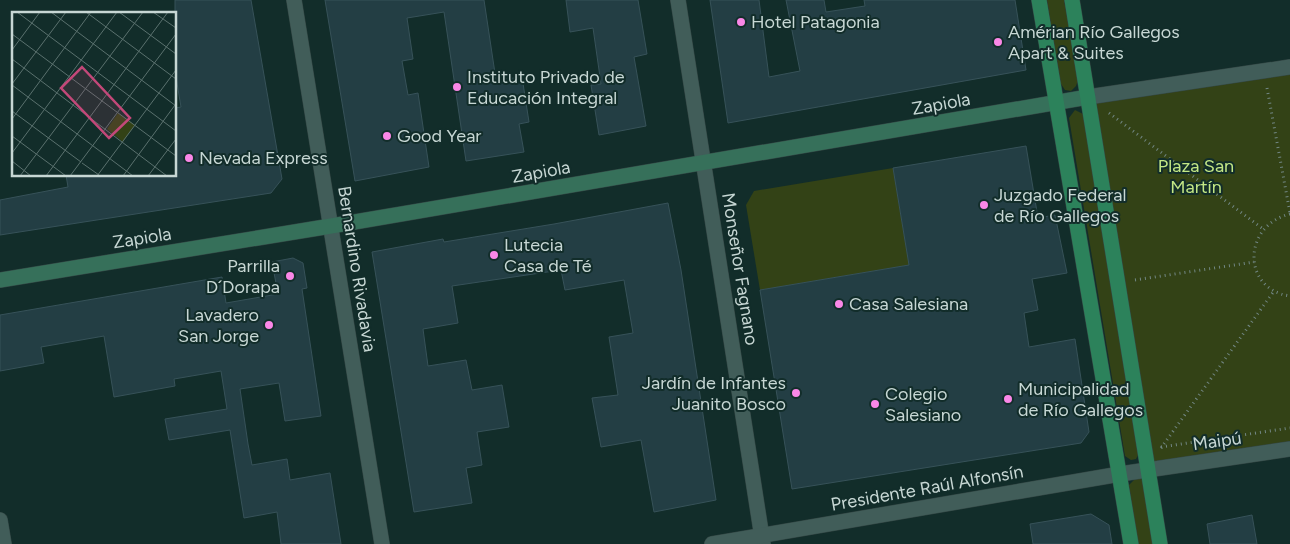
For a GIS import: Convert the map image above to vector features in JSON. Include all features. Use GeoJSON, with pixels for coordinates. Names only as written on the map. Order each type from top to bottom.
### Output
{"type":"FeatureCollection","features":[{"type":"Feature","properties":{"kind":"main road"},"geometry":{"type":"LineString","coordinates":[[1039,0],[1131,544]]}},
{"type":"Feature","properties":{"kind":"main road"},"geometry":{"type":"LineString","coordinates":[[1072,0],[1160,544]]}},
{"type":"Feature","properties":{"kind":"street","name":"Bernardino Rivadavia"},"geometry":{"type":"LineString","coordinates":[[294,0],[382,544]]}},
{"type":"Feature","properties":{"kind":"street","name":"Monseñor Fagnano"},"geometry":{"type":"LineString","coordinates":[[678,0],[705,163],[762,540]]}},
{"type":"Feature","properties":{"kind":"street"},"geometry":{"type":"LineString","coordinates":[[1088,98],[1290,67]]}},
{"type":"Feature","properties":{"kind":"street","name":"Zapiola"},"geometry":{"type":"LineString","coordinates":[[0,280],[1088,98]]}},
{"type":"Feature","properties":{"kind":"street","name":"Maipú"},"geometry":{"type":"LineString","coordinates":[[1148,470],[1290,450]]}},
{"type":"Feature","properties":{"kind":"street","name":"Presidente Raúl Alfonsín"},"geometry":{"type":"LineString","coordinates":[[712,544],[762,540],[1148,470]]}},
{"type":"Feature","properties":{"kind":"street"},"geometry":{"type":"LineString","coordinates":[[0,520],[4,544]]}},
{"type":"Feature","properties":{"kind":"path"},"geometry":{"type":"LineString","coordinates":[[1257,90],[1275,87]]}},
{"type":"Feature","properties":{"kind":"path"},"geometry":{"type":"LineString","coordinates":[[1267,88],[1290,213],[1280,216],[1263,229],[1257,239],[1254,262],[1258,273],[1274,291],[1290,296]]}},
{"type":"Feature","properties":{"kind":"path"},"geometry":{"type":"LineString","coordinates":[[1109,113],[1119,112]]}},
{"type":"Feature","properties":{"kind":"path"},"geometry":{"type":"LineString","coordinates":[[1109,113],[1263,229]]}},
{"type":"Feature","properties":{"kind":"path"},"geometry":{"type":"LineString","coordinates":[[1109,113],[1111,123]]}},
{"type":"Feature","properties":{"kind":"path"},"geometry":{"type":"LineString","coordinates":[[1135,280],[1254,262]]}},
{"type":"Feature","properties":{"kind":"path"},"geometry":{"type":"LineString","coordinates":[[1134,271],[1137,290]]}},
{"type":"Feature","properties":{"kind":"path"},"geometry":{"type":"LineString","coordinates":[[1161,448],[1274,291]]}},
{"type":"Feature","properties":{"kind":"path"},"geometry":{"type":"LineString","coordinates":[[1161,448],[1290,428]]}},
{"type":"Feature","properties":{"kind":"path"},"geometry":{"type":"LineString","coordinates":[[1160,438],[1161,448]]}},
{"type":"Feature","properties":{"kind":"green space"},"geometry":{"type":"Polygon","coordinates":[[[1047,0],[1064,0],[1078,80],[1076,86],[1071,91],[1065,90],[1061,84],[1047,0]]]}},
{"type":"Feature","properties":{"kind":"green space","name":"Plaza San Martín"},"geometry":{"type":"Polygon","coordinates":[[[1290,67],[1290,449],[1148,470],[1088,97],[1290,67]]]}},
{"type":"Feature","properties":{"kind":"green space"},"geometry":{"type":"Polygon","coordinates":[[[1075,110],[1083,114],[1139,453],[1136,459],[1131,460],[1125,456],[1069,118],[1075,110]]]}},
{"type":"Feature","properties":{"kind":"green space"},"geometry":{"type":"Polygon","coordinates":[[[893,168],[909,265],[760,290],[746,205],[754,191],[893,168]]]}},
{"type":"Feature","properties":{"kind":"green space"},"geometry":{"type":"Polygon","coordinates":[[[1136,478],[1141,478],[1143,482],[1153,544],[1138,544],[1129,485],[1136,478]]]}},
{"type":"Feature","properties":{"kind":"building"},"geometry":{"type":"Polygon","coordinates":[[[175,0],[251,0],[282,179],[271,193],[0,235],[0,200],[68,187],[66,176],[176,176],[176,108],[181,107],[176,77],[175,0]]]}},
{"type":"Feature","properties":{"kind":"building"},"geometry":{"type":"Polygon","coordinates":[[[325,0],[484,0],[496,80],[522,77],[529,122],[519,124],[524,152],[466,161],[444,12],[407,18],[413,59],[402,61],[408,95],[418,93],[429,167],[355,181],[325,0]]]}},
{"type":"Feature","properties":{"kind":"building"},"geometry":{"type":"Polygon","coordinates":[[[566,0],[638,0],[647,54],[634,57],[646,126],[599,135],[591,85],[601,84],[593,28],[570,32],[566,0]]]}},
{"type":"Feature","properties":{"kind":"building"},"geometry":{"type":"Polygon","coordinates":[[[710,0],[759,0],[769,77],[800,71],[786,0],[824,0],[826,12],[865,6],[864,0],[1015,0],[1026,70],[728,123],[710,0]]]}},
{"type":"Feature","properties":{"kind":"building"},"geometry":{"type":"Polygon","coordinates":[[[1026,146],[1038,218],[1055,215],[1067,273],[1032,279],[1038,310],[1024,313],[1029,347],[1075,339],[1089,432],[1081,443],[792,489],[760,290],[909,265],[893,168],[1026,146]]]}},
{"type":"Feature","properties":{"kind":"building"},"geometry":{"type":"Polygon","coordinates":[[[668,203],[681,270],[716,500],[654,512],[641,440],[601,447],[592,398],[618,395],[609,337],[633,333],[624,280],[565,290],[561,270],[452,286],[458,323],[423,329],[428,366],[466,360],[472,390],[502,385],[509,427],[477,432],[482,465],[466,468],[472,503],[414,512],[372,252],[443,239],[444,242],[554,224],[668,203]]]}},
{"type":"Feature","properties":{"kind":"building"},"geometry":{"type":"Polygon","coordinates":[[[293,258],[303,263],[307,288],[302,289],[321,416],[285,421],[279,383],[240,389],[248,444],[252,465],[287,459],[290,480],[330,473],[341,544],[281,544],[277,512],[244,518],[230,430],[169,440],[165,419],[227,409],[221,371],[174,379],[175,386],[114,397],[104,336],[41,347],[44,363],[0,371],[0,315],[222,277],[226,303],[278,294],[272,262],[293,258]]]}},
{"type":"Feature","properties":{"kind":"building"},"geometry":{"type":"Polygon","coordinates":[[[1091,514],[1109,525],[1112,544],[1033,544],[1030,524],[1091,514]]]}},
{"type":"Feature","properties":{"kind":"building"},"geometry":{"type":"Polygon","coordinates":[[[1252,515],[1257,544],[1210,544],[1207,524],[1252,515]]]}},
{"type":"Feature","properties":{"kind":"place","name":"Hotel Patagonia"},"geometry":{"type":"Point","coordinates":[741,22]}},
{"type":"Feature","properties":{"kind":"place","name":"Amérian Río Gallegos Apart & Suites"},"geometry":{"type":"Point","coordinates":[998,42]}},
{"type":"Feature","properties":{"kind":"place","name":"Instituto Privado de Educación Integral"},"geometry":{"type":"Point","coordinates":[457,87]}},
{"type":"Feature","properties":{"kind":"place","name":"Good Year"},"geometry":{"type":"Point","coordinates":[387,136]}},
{"type":"Feature","properties":{"kind":"place","name":"Nevada Express"},"geometry":{"type":"Point","coordinates":[189,158]}},
{"type":"Feature","properties":{"kind":"place","name":"Juzgado Federal de Río Gallegos"},"geometry":{"type":"Point","coordinates":[984,205]}},
{"type":"Feature","properties":{"kind":"place","name":"Lutecia Casa de Té"},"geometry":{"type":"Point","coordinates":[494,255]}},
{"type":"Feature","properties":{"kind":"place","name":"Parrilla D´Dorapa"},"geometry":{"type":"Point","coordinates":[290,276]}},
{"type":"Feature","properties":{"kind":"place","name":"Casa Salesiana"},"geometry":{"type":"Point","coordinates":[839,304]}},
{"type":"Feature","properties":{"kind":"place","name":"Lavadero San Jorge"},"geometry":{"type":"Point","coordinates":[269,325]}},
{"type":"Feature","properties":{"kind":"place","name":"Jardín de Infantes Juanito Bosco"},"geometry":{"type":"Point","coordinates":[796,393]}},
{"type":"Feature","properties":{"kind":"place","name":"Municipalidad de Río Gallegos"},"geometry":{"type":"Point","coordinates":[1008,399]}},
{"type":"Feature","properties":{"kind":"place","name":"Colegio Salesiano"},"geometry":{"type":"Point","coordinates":[875,404]}}]}
